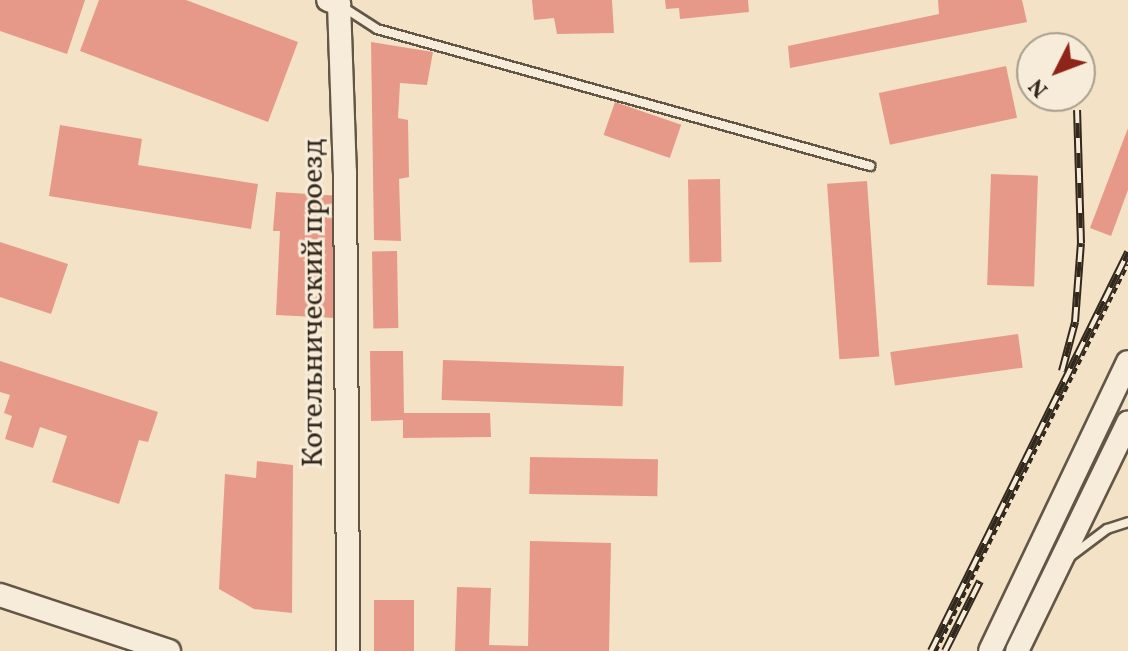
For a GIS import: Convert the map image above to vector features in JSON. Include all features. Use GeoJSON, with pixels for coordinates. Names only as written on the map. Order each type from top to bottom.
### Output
{"type":"FeatureCollection","features":[{"type":"Feature","properties":{"kind":"street","name":"Котельнический проезд"},"geometry":{"type":"LineString","coordinates":[[339,1],[348,651]]}},
{"type":"Feature","properties":{"kind":"street"},"geometry":{"type":"LineString","coordinates":[[990,651],[1128,362]]}},
{"type":"Feature","properties":{"kind":"street"},"geometry":{"type":"LineString","coordinates":[[1017,651],[1128,422]]}},
{"type":"Feature","properties":{"kind":"street"},"geometry":{"type":"LineString","coordinates":[[0,595],[169,651]]}},
{"type":"Feature","properties":{"kind":"street","name":"Котельнический проезд"},"geometry":{"type":"LineString","coordinates":[[338,651],[345,601]]}},
{"type":"Feature","properties":{"kind":"lane"},"geometry":{"type":"LineString","coordinates":[[339,1],[377,29],[870,166]]}},
{"type":"Feature","properties":{"kind":"lane"},"geometry":{"type":"LineString","coordinates":[[1051,576],[1082,546],[1128,522]]}},
{"type":"Feature","properties":{"kind":"path"},"geometry":{"type":"LineString","coordinates":[[936,651],[1128,264]]}},
{"type":"Feature","properties":{"kind":"building"},"geometry":{"type":"Polygon","coordinates":[[[0,0],[85,0],[67,54],[0,31],[0,0]]]}},
{"type":"Feature","properties":{"kind":"building"},"geometry":{"type":"Polygon","coordinates":[[[99,0],[186,0],[298,42],[268,122],[80,51],[99,0]]]}},
{"type":"Feature","properties":{"kind":"building"},"geometry":{"type":"Polygon","coordinates":[[[532,0],[612,0],[614,33],[557,34],[554,18],[534,20],[532,0]]]}},
{"type":"Feature","properties":{"kind":"building"},"geometry":{"type":"Polygon","coordinates":[[[665,0],[748,0],[749,12],[680,19],[679,8],[666,9],[665,0]]]}},
{"type":"Feature","properties":{"kind":"building"},"geometry":{"type":"Polygon","coordinates":[[[938,0],[1022,0],[1027,22],[790,68],[788,46],[939,14],[938,0]]]}},
{"type":"Feature","properties":{"kind":"building"},"geometry":{"type":"Polygon","coordinates":[[[371,42],[433,52],[427,85],[400,83],[398,118],[408,120],[409,177],[399,179],[401,241],[374,240],[371,42]]]}},
{"type":"Feature","properties":{"kind":"building"},"geometry":{"type":"Polygon","coordinates":[[[1006,66],[1017,118],[890,145],[879,93],[1006,66]]]}},
{"type":"Feature","properties":{"kind":"building"},"geometry":{"type":"Polygon","coordinates":[[[615,102],[681,125],[670,158],[604,135],[615,102]]]}},
{"type":"Feature","properties":{"kind":"building"},"geometry":{"type":"Polygon","coordinates":[[[60,125],[142,139],[138,165],[258,184],[251,229],[49,196],[60,125]]]}},
{"type":"Feature","properties":{"kind":"building"},"geometry":{"type":"Polygon","coordinates":[[[1128,128],[1128,190],[1111,236],[1090,228],[1128,128]]]}},
{"type":"Feature","properties":{"kind":"building"},"geometry":{"type":"Polygon","coordinates":[[[991,174],[1038,176],[1034,287],[987,285],[991,174]]]}},
{"type":"Feature","properties":{"kind":"building"},"geometry":{"type":"Polygon","coordinates":[[[720,179],[721,262],[689,263],[688,180],[720,179]]]}},
{"type":"Feature","properties":{"kind":"building"},"geometry":{"type":"Polygon","coordinates":[[[867,181],[879,357],[839,359],[827,184],[867,181]]]}},
{"type":"Feature","properties":{"kind":"building"},"geometry":{"type":"Polygon","coordinates":[[[276,192],[342,196],[336,318],[276,315],[280,231],[273,231],[276,192]]]}},
{"type":"Feature","properties":{"kind":"building"},"geometry":{"type":"Polygon","coordinates":[[[0,242],[68,264],[51,314],[0,297],[0,242]]]}},
{"type":"Feature","properties":{"kind":"building"},"geometry":{"type":"Polygon","coordinates":[[[372,251],[397,251],[398,328],[373,328],[372,251]]]}},
{"type":"Feature","properties":{"kind":"building"},"geometry":{"type":"Polygon","coordinates":[[[1018,334],[1023,368],[895,386],[890,352],[1018,334]]]}},
{"type":"Feature","properties":{"kind":"building"},"geometry":{"type":"Polygon","coordinates":[[[370,351],[403,351],[404,413],[490,413],[491,437],[403,438],[403,420],[371,421],[370,351]]]}},
{"type":"Feature","properties":{"kind":"building"},"geometry":{"type":"Polygon","coordinates":[[[443,360],[624,366],[622,406],[442,400],[443,360]]]}},
{"type":"Feature","properties":{"kind":"building"},"geometry":{"type":"Polygon","coordinates":[[[0,361],[158,412],[148,442],[139,440],[119,504],[52,482],[67,436],[40,427],[33,448],[5,439],[12,416],[4,413],[10,395],[0,392],[0,361]]]}},
{"type":"Feature","properties":{"kind":"building"},"geometry":{"type":"Polygon","coordinates":[[[530,457],[658,459],[657,496],[529,494],[530,457]]]}},
{"type":"Feature","properties":{"kind":"building"},"geometry":{"type":"Polygon","coordinates":[[[257,461],[293,465],[292,613],[254,609],[219,589],[225,474],[256,478],[257,461]]]}},
{"type":"Feature","properties":{"kind":"building"},"geometry":{"type":"Polygon","coordinates":[[[530,541],[611,543],[609,651],[455,651],[457,587],[491,588],[489,645],[528,646],[530,541]]]}},
{"type":"Feature","properties":{"kind":"building"},"geometry":{"type":"Polygon","coordinates":[[[374,600],[414,600],[414,651],[374,651],[374,600]]]}},
{"type":"Feature","properties":{"kind":"railway"},"geometry":{"type":"LineString","coordinates":[[1062,371],[1075,322],[1081,243],[1077,112]]}},
{"type":"Feature","properties":{"kind":"railway"},"geometry":{"type":"LineString","coordinates":[[931,651],[1128,252]]}},
{"type":"Feature","properties":{"kind":"railway"},"geometry":{"type":"LineString","coordinates":[[945,651],[980,581]]}}]}
